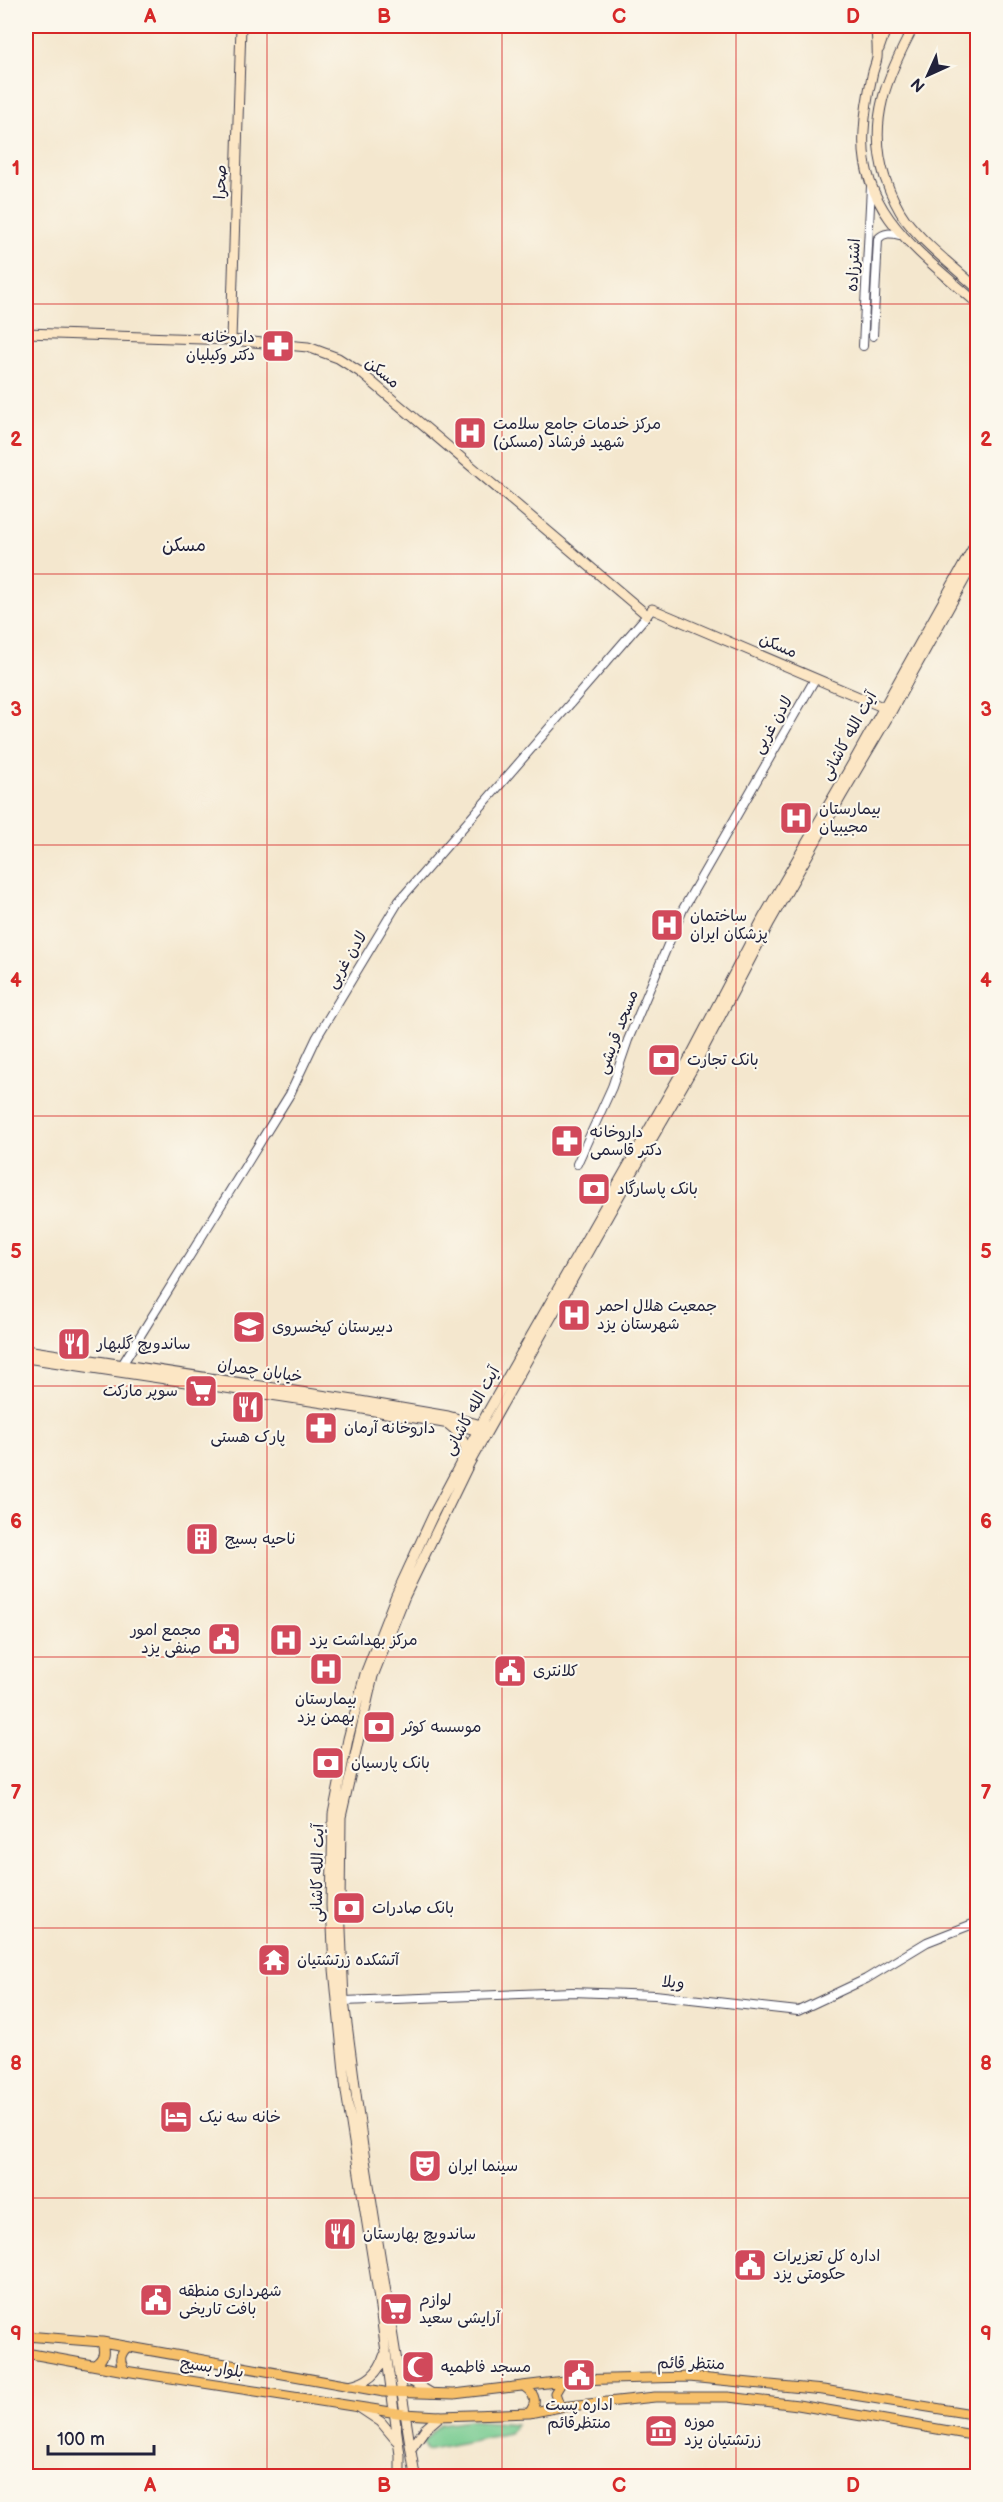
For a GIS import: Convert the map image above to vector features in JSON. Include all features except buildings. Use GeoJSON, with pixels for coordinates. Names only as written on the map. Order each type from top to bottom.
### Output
{"type":"FeatureCollection","features":[{"type":"Feature","properties":{"kind":"main road","name":"صحرا"},"geometry":{"type":"LineString","coordinates":[[231,340],[241,26]]}},
{"type":"Feature","properties":{"kind":"main road"},"geometry":{"type":"LineString","coordinates":[[876,26],[877,58]]}},
{"type":"Feature","properties":{"kind":"main road"},"geometry":{"type":"LineString","coordinates":[[887,26],[867,103],[864,158],[871,186],[885,214],[900,235],[978,304]]}},
{"type":"Feature","properties":{"kind":"main road"},"geometry":{"type":"LineString","coordinates":[[905,43],[907,26]]}},
{"type":"Feature","properties":{"kind":"main road"},"geometry":{"type":"LineString","coordinates":[[914,26],[880,104],[876,134],[880,162],[891,194],[905,219],[978,289]]}},
{"type":"Feature","properties":{"kind":"main road","name":"مسکن"},"geometry":{"type":"LineString","coordinates":[[26,333],[231,340],[308,347],[338,358],[360,372],[650,612],[887,709]]}},
{"type":"Feature","properties":{"kind":"main road","name":"آیت الله کاشانی"},"geometry":{"type":"LineString","coordinates":[[393,2413],[390,2392],[390,2354],[344,2001],[340,1905],[341,1817],[349,1760],[372,1651],[434,1513],[466,1454],[483,1429],[698,1061],[770,922],[842,795],[978,539]]}},
{"type":"Feature","properties":{"kind":"main road","name":"آیت الله کاشانی"},"geometry":{"type":"LineString","coordinates":[[404,2414],[402,2392],[390,2354],[378,2293],[346,2092],[334,1969],[331,1905],[333,1814],[373,1676],[443,1514],[483,1429],[487,1413],[690,1057],[762,918],[978,555]]}},
{"type":"Feature","properties":{"kind":"main road","name":"خیابان چمران"},"geometry":{"type":"LineString","coordinates":[[26,1350],[360,1401],[467,1421],[483,1429]]}},
{"type":"Feature","properties":{"kind":"main road","name":"خیابان چمران"},"geometry":{"type":"LineString","coordinates":[[26,1358],[483,1429]]}},
{"type":"Feature","properties":{"kind":"main road"},"geometry":{"type":"LineString","coordinates":[[467,1421],[487,1413]]}},
{"type":"Feature","properties":{"kind":"main road"},"geometry":{"type":"LineString","coordinates":[[447,1423],[459,1433],[466,1445],[466,1454]]}},
{"type":"Feature","properties":{"kind":"main road","name":"بلوار بسیج"},"geometry":{"type":"LineString","coordinates":[[26,2336],[102,2342],[348,2386],[402,2392]]}},
{"type":"Feature","properties":{"kind":"main road"},"geometry":{"type":"LineString","coordinates":[[95,2365],[102,2360],[105,2351],[102,2342]]}},
{"type":"Feature","properties":{"kind":"main road"},"geometry":{"type":"LineString","coordinates":[[125,2371],[120,2363],[121,2354],[127,2347]]}},
{"type":"Feature","properties":{"kind":"main road","name":"بلوار بسیج"},"geometry":{"type":"LineString","coordinates":[[26,2353],[125,2371],[404,2414]]}},
{"type":"Feature","properties":{"kind":"main road"},"geometry":{"type":"LineString","coordinates":[[348,2386],[364,2382],[373,2376],[390,2354],[411,2381],[436,2394]]}},
{"type":"Feature","properties":{"kind":"main road","name":"منتظر قائم"},"geometry":{"type":"LineString","coordinates":[[402,2392],[436,2394],[561,2383],[666,2378],[710,2379],[823,2390],[978,2415]]}},
{"type":"Feature","properties":{"kind":"main road"},"geometry":{"type":"LineString","coordinates":[[560,2407],[555,2393],[561,2383]]}},
{"type":"Feature","properties":{"kind":"main road"},"geometry":{"type":"LineString","coordinates":[[525,2387],[535,2398],[533,2409],[529,2413]]}},
{"type":"Feature","properties":{"kind":"main road","name":"منتظر قائم"},"geometry":{"type":"LineString","coordinates":[[404,2414],[440,2416],[529,2413],[560,2407],[655,2397],[729,2397],[798,2405],[978,2436]]}},
{"type":"Feature","properties":{"kind":"main road"},"geometry":{"type":"LineString","coordinates":[[358,2406],[381,2422],[398,2443]]}},
{"type":"Feature","properties":{"kind":"main road"},"geometry":{"type":"LineString","coordinates":[[393,2413],[400,2476]]}},
{"type":"Feature","properties":{"kind":"main road"},"geometry":{"type":"LineString","coordinates":[[404,2414],[415,2476]]}},
{"type":"Feature","properties":{"kind":"main road"},"geometry":{"type":"LineString","coordinates":[[411,2449],[425,2429],[440,2416]]}},
{"type":"Feature","properties":{"kind":"street","name":"اشترزاده"},"geometry":{"type":"LineString","coordinates":[[863,346],[871,186]]}},
{"type":"Feature","properties":{"kind":"street","name":"اشترزاده"},"geometry":{"type":"LineString","coordinates":[[873,336],[878,240],[884,234],[900,235]]}},
{"type":"Feature","properties":{"kind":"street","name":"لادن غربی"},"geometry":{"type":"LineString","coordinates":[[122,1365],[290,1094],[317,1037],[399,902],[650,612]]}},
{"type":"Feature","properties":{"kind":"street","name":"لادن غربی"},"geometry":{"type":"LineString","coordinates":[[683,909],[815,679]]}},
{"type":"Feature","properties":{"kind":"street","name":"مسجد قریشی"},"geometry":{"type":"LineString","coordinates":[[577,1164],[612,1087],[628,1040],[683,909]]}},
{"type":"Feature","properties":{"kind":"street","name":"ویلا"},"geometry":{"type":"LineString","coordinates":[[344,2001],[572,1992],[655,1995],[798,2010],[866,1979],[927,1942],[978,1922]]}},
{"type":"Feature","properties":{"kind":"green space"},"geometry":{"type":"Polygon","coordinates":[[[469,2420],[516,2424],[509,2433],[427,2450],[423,2441],[440,2424],[469,2420]]]}},
{"type":"Feature","properties":{"kind":"place","name":"داروخانه دکتر وکیلیان"},"geometry":{"type":"Point","coordinates":[278,346]}},
{"type":"Feature","properties":{"kind":"place","name":"مرکز خدمات جامع سلامت شهید فرشاد (مسکن)"},"geometry":{"type":"Point","coordinates":[470,433]}},
{"type":"Feature","properties":{"kind":"place","name":"بیمارستان مجیبیان"},"geometry":{"type":"Point","coordinates":[796,818]}},
{"type":"Feature","properties":{"kind":"place","name":"ساختمان پزشکان ایران"},"geometry":{"type":"Point","coordinates":[667,925]}},
{"type":"Feature","properties":{"kind":"place","name":"بانک تجارت"},"geometry":{"type":"Point","coordinates":[664,1060]}},
{"type":"Feature","properties":{"kind":"place","name":"داروخانه دکتر قاسمی"},"geometry":{"type":"Point","coordinates":[567,1141]}},
{"type":"Feature","properties":{"kind":"place","name":"بانک پاسارگاد"},"geometry":{"type":"Point","coordinates":[594,1189]}},
{"type":"Feature","properties":{"kind":"place","name":"جمعیت هلال احمر شهرستان یزد"},"geometry":{"type":"Point","coordinates":[574,1315]}},
{"type":"Feature","properties":{"kind":"place","name":"دبیرستان کیخسروی"},"geometry":{"type":"Point","coordinates":[249,1327]}},
{"type":"Feature","properties":{"kind":"place","name":"ساندویچ گلبهار"},"geometry":{"type":"Point","coordinates":[74,1344]}},
{"type":"Feature","properties":{"kind":"place","name":"سوپر مارکت"},"geometry":{"type":"Point","coordinates":[201,1391]}},
{"type":"Feature","properties":{"kind":"place","name":"پارک هستی"},"geometry":{"type":"Point","coordinates":[248,1407]}},
{"type":"Feature","properties":{"kind":"place","name":"داروخانه آرمان"},"geometry":{"type":"Point","coordinates":[321,1428]}},
{"type":"Feature","properties":{"kind":"place","name":"ناحیه بسیج"},"geometry":{"type":"Point","coordinates":[202,1539]}},
{"type":"Feature","properties":{"kind":"place","name":"مجمع امور صنفی یزد"},"geometry":{"type":"Point","coordinates":[224,1639]}},
{"type":"Feature","properties":{"kind":"place","name":"مرکز بهداشت یزد"},"geometry":{"type":"Point","coordinates":[286,1640]}},
{"type":"Feature","properties":{"kind":"place","name":"بیمارستان بهمن یزد"},"geometry":{"type":"Point","coordinates":[326,1669]}},
{"type":"Feature","properties":{"kind":"place","name":"کلانتری"},"geometry":{"type":"Point","coordinates":[510,1671]}},
{"type":"Feature","properties":{"kind":"place","name":"موسسه کوثر"},"geometry":{"type":"Point","coordinates":[379,1727]}},
{"type":"Feature","properties":{"kind":"place","name":"بانک پارسیان"},"geometry":{"type":"Point","coordinates":[328,1763]}},
{"type":"Feature","properties":{"kind":"place","name":"بانک صادرات"},"geometry":{"type":"Point","coordinates":[349,1908]}},
{"type":"Feature","properties":{"kind":"place","name":"آتشکده زرتشتیان"},"geometry":{"type":"Point","coordinates":[274,1960]}},
{"type":"Feature","properties":{"kind":"place","name":"خانه سه نیک"},"geometry":{"type":"Point","coordinates":[176,2117]}},
{"type":"Feature","properties":{"kind":"place","name":"سینما ایران"},"geometry":{"type":"Point","coordinates":[425,2166]}},
{"type":"Feature","properties":{"kind":"place","name":"ساندویچ بهارستان"},"geometry":{"type":"Point","coordinates":[340,2234]}},
{"type":"Feature","properties":{"kind":"place","name":"اداره کل تعزیرات حکومتی یزد"},"geometry":{"type":"Point","coordinates":[750,2265]}},
{"type":"Feature","properties":{"kind":"place","name":"شهرداری منطقه بافت تاریخی"},"geometry":{"type":"Point","coordinates":[156,2300]}},
{"type":"Feature","properties":{"kind":"place","name":"لوازم آرایشی سعید"},"geometry":{"type":"Point","coordinates":[396,2309]}},
{"type":"Feature","properties":{"kind":"place","name":"مسجد فاطمیه"},"geometry":{"type":"Point","coordinates":[418,2367]}},
{"type":"Feature","properties":{"kind":"place","name":"اداره پست منتظرقائم"},"geometry":{"type":"Point","coordinates":[579,2375]}},
{"type":"Feature","properties":{"kind":"place","name":"موزه زرتشتیان یزد"},"geometry":{"type":"Point","coordinates":[661,2431]}},
{"type":"Feature","properties":{"kind":"district","name":"مسکن"},"geometry":{"type":"Point","coordinates":[184,545]}}]}
